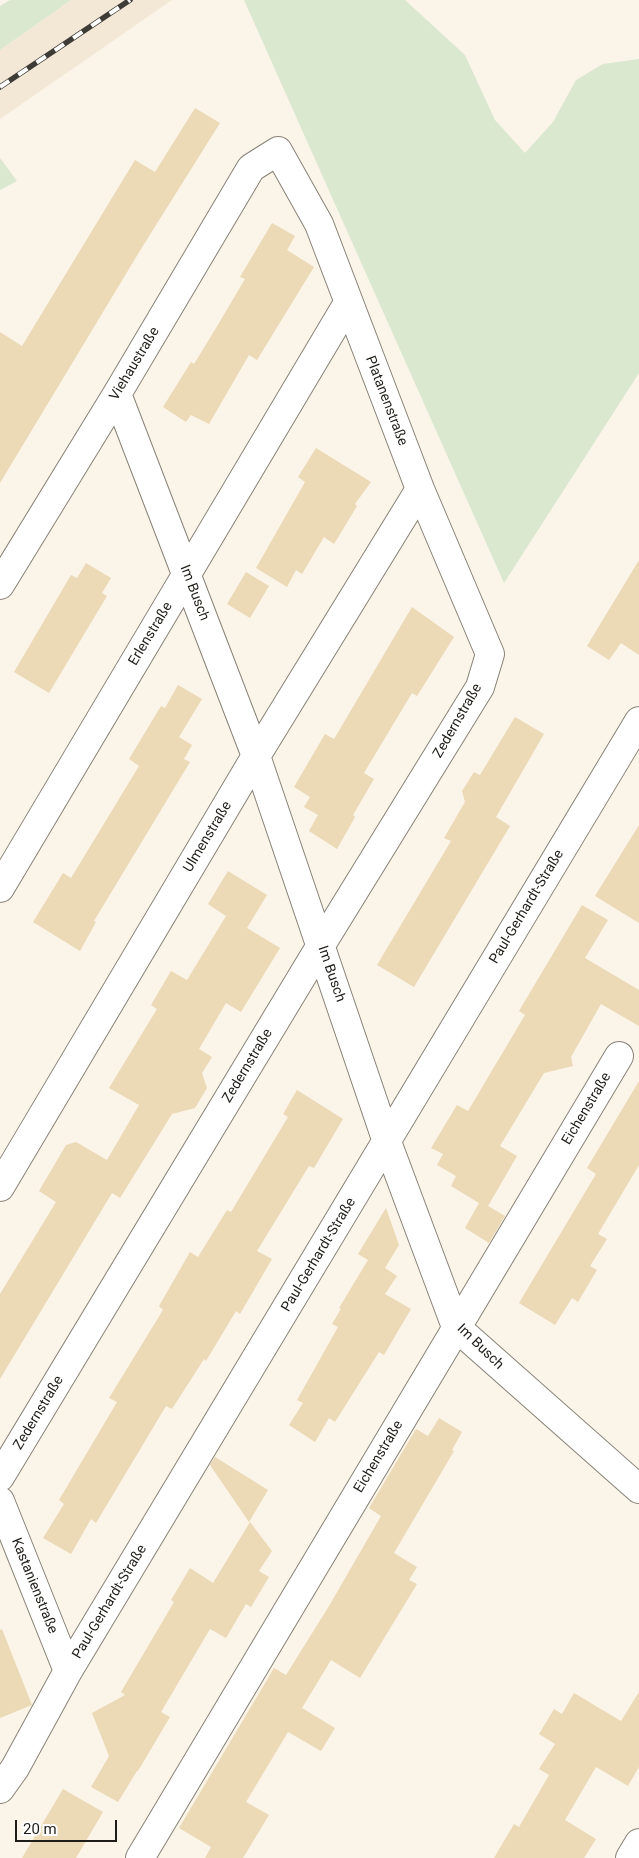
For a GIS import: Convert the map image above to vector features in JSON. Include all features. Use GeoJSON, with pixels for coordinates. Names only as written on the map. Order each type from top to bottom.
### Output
{"type":"FeatureCollection","features":[{"type":"Feature","properties":{"kind":"street","name":"Platanenstraße"},"geometry":{"type":"LineString","coordinates":[[278,151],[319,224],[420,489],[490,654]]}},
{"type":"Feature","properties":{"kind":"street","name":"Viehaustraße"},"geometry":{"type":"LineString","coordinates":[[0,585],[252,168],[278,151]]}},
{"type":"Feature","properties":{"kind":"street","name":"Erlenstraße"},"geometry":{"type":"LineString","coordinates":[[0,888],[348,303]]}},
{"type":"Feature","properties":{"kind":"street","name":"Im Busch"},"geometry":{"type":"LineString","coordinates":[[117,394],[256,756],[387,1142],[456,1327],[639,1489]]}},
{"type":"Feature","properties":{"kind":"street","name":"Ulmenstraße"},"geometry":{"type":"LineString","coordinates":[[0,1188],[256,756],[420,489]]}},
{"type":"Feature","properties":{"kind":"street","name":"Zedernstraße"},"geometry":{"type":"LineString","coordinates":[[0,1477],[321,945],[480,687],[490,654]]}},
{"type":"Feature","properties":{"kind":"street","name":"Paul-Gerhardt-Straße"},"geometry":{"type":"LineString","coordinates":[[0,1789],[15,1768],[68,1671],[639,721]]}},
{"type":"Feature","properties":{"kind":"street","name":"Eichenstraße"},"geometry":{"type":"LineString","coordinates":[[140,1858],[619,1056]]}},
{"type":"Feature","properties":{"kind":"street","name":"Kastanienstraße"},"geometry":{"type":"LineString","coordinates":[[0,1501],[68,1671]]}},
{"type":"Feature","properties":{"kind":"street"},"geometry":{"type":"LineString","coordinates":[[630,1858],[639,1843]]}},
{"type":"Feature","properties":{"kind":"shaded area"},"geometry":{"type":"Polygon","coordinates":[[[71,0],[172,0],[0,119],[0,50],[71,0]]]}},
{"type":"Feature","properties":{"kind":"green space"},"geometry":{"type":"Polygon","coordinates":[[[10,0],[71,0],[0,50],[0,6],[10,0]]]}},
{"type":"Feature","properties":{"kind":"green space"},"geometry":{"type":"Polygon","coordinates":[[[244,0],[405,0],[465,55],[495,120],[525,153],[553,122],[576,80],[603,64],[639,59],[639,373],[504,583],[244,0]]]}},
{"type":"Feature","properties":{"kind":"green space"},"geometry":{"type":"Polygon","coordinates":[[[0,158],[17,181],[0,190],[0,158]]]}},
{"type":"Feature","properties":{"kind":"building"},"geometry":{"type":"Polygon","coordinates":[[[195,108],[220,123],[141,249],[0,483],[0,332],[22,346],[135,160],[155,172],[195,108]]]}},
{"type":"Feature","properties":{"kind":"building"},"geometry":{"type":"Polygon","coordinates":[[[272,223],[295,236],[287,250],[314,267],[257,360],[249,355],[209,424],[191,415],[186,422],[163,407],[191,362],[194,364],[216,328],[245,279],[240,277],[272,223]]]}},
{"type":"Feature","properties":{"kind":"building"},"geometry":{"type":"Polygon","coordinates":[[[316,448],[371,482],[355,504],[357,506],[334,544],[324,537],[302,574],[296,570],[287,587],[256,568],[305,482],[298,477],[316,448]]]}},
{"type":"Feature","properties":{"kind":"building"},"geometry":{"type":"Polygon","coordinates":[[[639,560],[639,655],[621,643],[609,660],[587,646],[639,560]]]}},
{"type":"Feature","properties":{"kind":"building"},"geometry":{"type":"Polygon","coordinates":[[[86,563],[111,578],[102,593],[107,596],[49,693],[14,672],[71,575],[77,578],[86,563]]]}},
{"type":"Feature","properties":{"kind":"building"},"geometry":{"type":"Polygon","coordinates":[[[246,572],[269,586],[250,618],[227,604],[246,572]]]}},
{"type":"Feature","properties":{"kind":"building"},"geometry":{"type":"Polygon","coordinates":[[[412,607],[454,637],[417,696],[412,693],[364,773],[374,779],[353,815],[355,817],[337,849],[309,831],[318,815],[304,807],[310,797],[294,787],[325,734],[334,739],[412,607]]]}},
{"type":"Feature","properties":{"kind":"building"},"geometry":{"type":"Polygon","coordinates":[[[178,685],[202,699],[179,737],[192,745],[184,759],[190,762],[94,921],[96,922],[80,951],[33,922],[63,873],[71,878],[139,766],[129,759],[161,706],[165,708],[178,685]]]}},
{"type":"Feature","properties":{"kind":"building"},"geometry":{"type":"Polygon","coordinates":[[[515,717],[544,734],[496,817],[510,826],[414,987],[377,965],[451,841],[444,838],[465,802],[462,791],[474,772],[480,775],[515,717]]]}},
{"type":"Feature","properties":{"kind":"building"},"geometry":{"type":"Polygon","coordinates":[[[639,825],[639,923],[595,896],[639,825]]]}},
{"type":"Feature","properties":{"kind":"building"},"geometry":{"type":"Polygon","coordinates":[[[228,871],[267,895],[247,928],[280,948],[241,1012],[226,1003],[199,1049],[212,1057],[202,1073],[207,1088],[195,1108],[172,1114],[120,1198],[112,1193],[0,1379],[0,1294],[56,1202],[39,1191],[66,1145],[76,1142],[107,1160],[139,1105],[109,1088],[157,1009],[151,1005],[171,971],[187,980],[226,916],[208,904],[228,871]]]}},
{"type":"Feature","properties":{"kind":"building"},"geometry":{"type":"Polygon","coordinates":[[[582,905],[608,920],[585,958],[639,990],[639,1026],[601,1004],[571,1057],[573,1066],[544,1073],[500,1146],[517,1156],[488,1206],[505,1216],[489,1243],[465,1228],[479,1203],[451,1186],[456,1176],[437,1165],[443,1154],[431,1148],[457,1105],[468,1111],[525,1015],[519,1011],[582,905]]]}},
{"type":"Feature","properties":{"kind":"building"},"geometry":{"type":"Polygon","coordinates":[[[639,1081],[639,1165],[598,1234],[607,1239],[590,1266],[597,1270],[578,1302],[572,1298],[555,1325],[519,1303],[596,1174],[587,1168],[639,1081]]]}},
{"type":"Feature","properties":{"kind":"building"},"geometry":{"type":"Polygon","coordinates":[[[297,1090],[343,1119],[314,1168],[309,1166],[257,1251],[272,1259],[240,1314],[236,1311],[206,1361],[204,1359],[172,1409],[166,1406],[96,1523],[91,1519],[71,1554],[43,1538],[64,1504],[59,1500],[117,1402],[109,1398],[163,1310],[159,1306],[190,1252],[198,1257],[227,1210],[231,1212],[288,1117],[283,1114],[297,1090]]]}},
{"type":"Feature","properties":{"kind":"building"},"geometry":{"type":"Polygon","coordinates":[[[386,1208],[399,1245],[385,1268],[397,1276],[385,1294],[411,1309],[384,1355],[379,1352],[335,1422],[329,1418],[315,1442],[289,1425],[303,1403],[297,1400],[338,1327],[332,1324],[341,1309],[339,1308],[368,1260],[358,1254],[386,1208]]]}},
{"type":"Feature","properties":{"kind":"building"},"geometry":{"type":"Polygon","coordinates":[[[439,1418],[462,1432],[452,1450],[454,1451],[394,1553],[417,1567],[409,1580],[417,1584],[360,1678],[331,1660],[302,1708],[335,1728],[321,1751],[288,1732],[246,1802],[269,1815],[243,1858],[205,1858],[211,1847],[179,1828],[274,1668],[286,1675],[329,1606],[381,1516],[369,1508],[416,1429],[428,1436],[439,1418]]]}},
{"type":"Feature","properties":{"kind":"building"},"geometry":{"type":"Polygon","coordinates":[[[215,1457],[268,1490],[249,1522],[210,1465],[215,1457]]]}},
{"type":"Feature","properties":{"kind":"building"},"geometry":{"type":"Polygon","coordinates":[[[250,1522],[272,1551],[259,1571],[269,1577],[251,1607],[246,1604],[226,1638],[210,1629],[161,1712],[170,1717],[118,1802],[91,1787],[109,1756],[92,1713],[125,1695],[121,1692],[174,1602],[171,1600],[190,1568],[213,1583],[250,1522]]]}},
{"type":"Feature","properties":{"kind":"building"},"geometry":{"type":"Polygon","coordinates":[[[2,1629],[32,1705],[0,1718],[0,1630],[2,1629]]]}},
{"type":"Feature","properties":{"kind":"building"},"geometry":{"type":"Polygon","coordinates":[[[639,1692],[639,1767],[628,1786],[596,1767],[565,1820],[596,1839],[584,1858],[494,1858],[514,1824],[519,1827],[549,1775],[539,1769],[555,1744],[539,1734],[554,1709],[562,1714],[574,1693],[621,1721],[639,1692]]]}},
{"type":"Feature","properties":{"kind":"building"},"geometry":{"type":"Polygon","coordinates":[[[63,1789],[103,1812],[76,1858],[22,1858],[63,1789]]]}},
{"type":"Feature","properties":{"kind":"railway"},"geometry":{"type":"LineString","coordinates":[[0,87],[130,0]]}}]}
